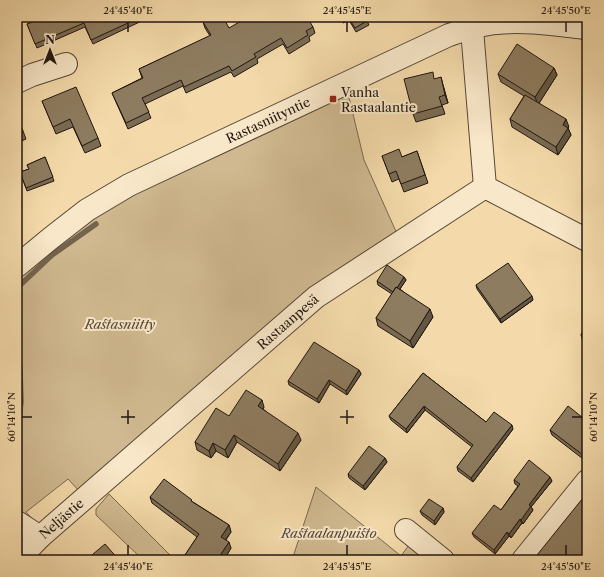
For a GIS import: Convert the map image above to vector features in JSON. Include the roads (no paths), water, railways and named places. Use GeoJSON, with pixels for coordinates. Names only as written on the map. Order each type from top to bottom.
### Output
{"type":"FeatureCollection","features":[{"type":"Feature","properties":{"kind":"street","name":"Rastasniityntie"},"geometry":{"type":"LineString","coordinates":[[17,266],[87,210],[129,186],[449,35],[471,22],[524,22],[587,28]]}},
{"type":"Feature","properties":{"kind":"street"},"geometry":{"type":"LineString","coordinates":[[471,22],[485,187],[587,240]]}},
{"type":"Feature","properties":{"kind":"street"},"geometry":{"type":"LineString","coordinates":[[17,82],[32,75],[66,64]]}},
{"type":"Feature","properties":{"kind":"street","name":"Rastaanpesä"},"geometry":{"type":"LineString","coordinates":[[107,479],[316,297],[485,187]]}},
{"type":"Feature","properties":{"kind":"street","name":"Neljästie"},"geometry":{"type":"LineString","coordinates":[[18,560],[40,537],[107,479]]}},
{"type":"Feature","properties":{"kind":"street"},"geometry":{"type":"LineString","coordinates":[[524,560],[587,480]]}},
{"type":"Feature","properties":{"kind":"street"},"geometry":{"type":"LineString","coordinates":[[17,522],[40,537]]}},
{"type":"Feature","properties":{"kind":"street"},"geometry":{"type":"LineString","coordinates":[[406,530],[443,560]]}},
{"type":"Feature","properties":{"kind":"waterway"},"geometry":{"type":"LineString","coordinates":[[17,288],[52,255],[96,224]]}},
{"type":"Feature","properties":{"kind":"waterway"},"geometry":{"type":"LineString","coordinates":[[17,336],[21,402],[17,434]]}},
{"type":"Feature","properties":{"kind":"place","name":"Vanha Rastaalantie"},"geometry":{"type":"Point","coordinates":[333,99]}},
{"type":"Feature","properties":{"kind":"park label","name":"Rastasniitty"},"geometry":{"type":"Point","coordinates":[120,324]}},
{"type":"Feature","properties":{"kind":"park label","name":"Rastaalanpuisto"},"geometry":{"type":"Point","coordinates":[329,533]}}]}
